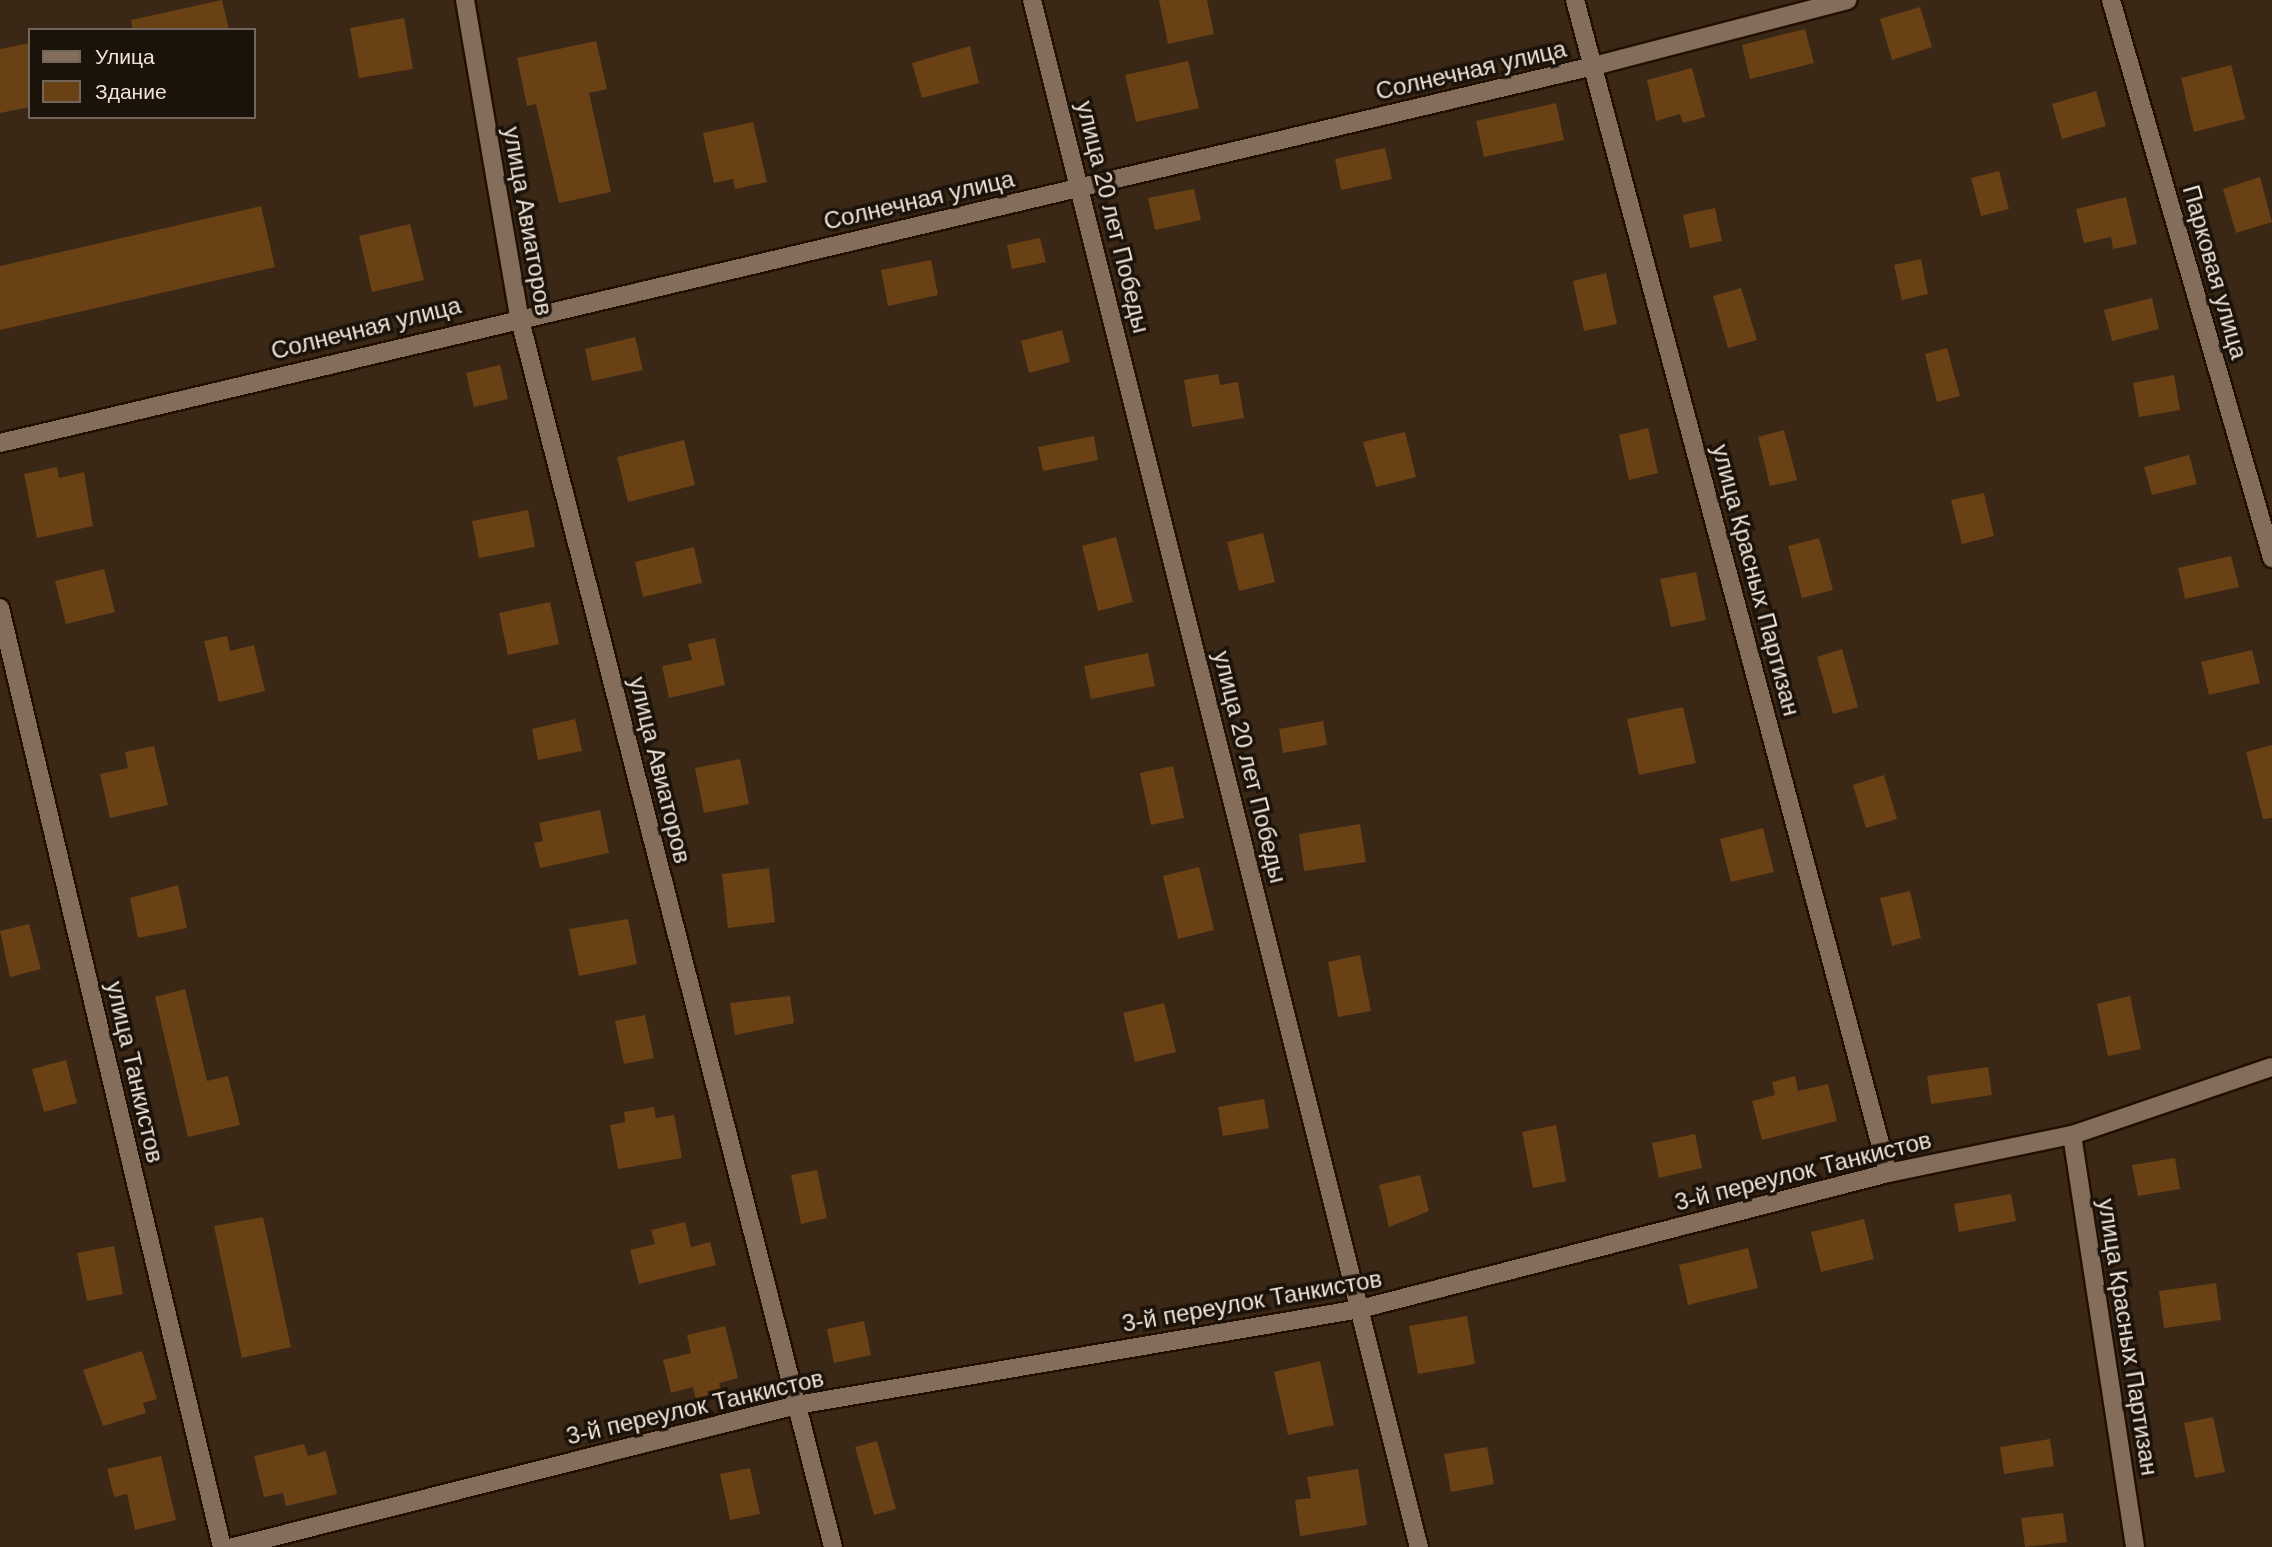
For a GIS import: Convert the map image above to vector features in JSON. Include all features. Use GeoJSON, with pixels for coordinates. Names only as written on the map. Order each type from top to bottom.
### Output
{"type":"FeatureCollection","features":[{"type":"Feature","properties":{"kind":"street","name":"улица Авиаторов"},"geometry":{"type":"LineString","coordinates":[[465,0],[519,316],[833,1547]]}},
{"type":"Feature","properties":{"kind":"street","name":"улица 20 лет Победы"},"geometry":{"type":"LineString","coordinates":[[1032,0],[1419,1547]]}},
{"type":"Feature","properties":{"kind":"street","name":"улица Красных Партизан"},"geometry":{"type":"LineString","coordinates":[[1575,0],[1888,1173]]}},
{"type":"Feature","properties":{"kind":"street","name":"Солнечная улица"},"geometry":{"type":"LineString","coordinates":[[0,443],[519,316],[1080,188],[1594,66],[1848,0]]}},
{"type":"Feature","properties":{"kind":"street","name":"Парковая улица"},"geometry":{"type":"LineString","coordinates":[[2111,0],[2272,558]]}},
{"type":"Feature","properties":{"kind":"street","name":"улица Танкистов"},"geometry":{"type":"LineString","coordinates":[[0,608],[222,1547]]}},
{"type":"Feature","properties":{"kind":"street","name":"3-й переулок Танкистов"},"geometry":{"type":"LineString","coordinates":[[233,1547],[797,1405],[1360,1308],[1888,1173],[2072,1135],[2272,1067]]}},
{"type":"Feature","properties":{"kind":"street","name":"улица Красных Партизан"},"geometry":{"type":"LineString","coordinates":[[2072,1135],[2135,1547]]}},
{"type":"Feature","properties":{"kind":"building"},"geometry":{"type":"Polygon","coordinates":[[[222,0],[229,28],[133,28],[131,20],[222,0]]]}},
{"type":"Feature","properties":{"kind":"building"},"geometry":{"type":"Polygon","coordinates":[[[1159,0],[1207,0],[1214,34],[1168,44],[1159,0]]]}},
{"type":"Feature","properties":{"kind":"building"},"geometry":{"type":"Polygon","coordinates":[[[1920,7],[1932,47],[1892,60],[1880,19],[1920,7]]]}},
{"type":"Feature","properties":{"kind":"building"},"geometry":{"type":"Polygon","coordinates":[[[404,18],[413,69],[359,78],[350,28],[404,18]]]}},
{"type":"Feature","properties":{"kind":"building"},"geometry":{"type":"Polygon","coordinates":[[[1805,29],[1814,63],[1750,79],[1742,45],[1805,29]]]}},
{"type":"Feature","properties":{"kind":"building"},"geometry":{"type":"Polygon","coordinates":[[[596,41],[607,89],[589,93],[611,192],[559,203],[536,104],[527,106],[517,58],[596,41]]]}},
{"type":"Feature","properties":{"kind":"building"},"geometry":{"type":"Polygon","coordinates":[[[28,43],[28,107],[0,113],[0,49],[28,43]]]}},
{"type":"Feature","properties":{"kind":"building"},"geometry":{"type":"Polygon","coordinates":[[[970,46],[979,83],[922,98],[912,63],[970,46]]]}},
{"type":"Feature","properties":{"kind":"building"},"geometry":{"type":"Polygon","coordinates":[[[1188,61],[1199,108],[1136,122],[1125,75],[1188,61]]]}},
{"type":"Feature","properties":{"kind":"building"},"geometry":{"type":"Polygon","coordinates":[[[2231,65],[2245,119],[2194,132],[2181,78],[2231,65]]]}},
{"type":"Feature","properties":{"kind":"building"},"geometry":{"type":"Polygon","coordinates":[[[1692,68],[1705,117],[1683,123],[1680,114],[1656,121],[1647,80],[1692,68]]]}},
{"type":"Feature","properties":{"kind":"building"},"geometry":{"type":"Polygon","coordinates":[[[2096,91],[2106,126],[2062,139],[2052,104],[2096,91]]]}},
{"type":"Feature","properties":{"kind":"building"},"geometry":{"type":"Polygon","coordinates":[[[1556,103],[1564,140],[1484,157],[1476,121],[1556,103]]]}},
{"type":"Feature","properties":{"kind":"building"},"geometry":{"type":"Polygon","coordinates":[[[753,122],[767,182],[735,189],[733,179],[714,183],[703,133],[753,122]]]}},
{"type":"Feature","properties":{"kind":"building"},"geometry":{"type":"Polygon","coordinates":[[[1385,148],[1392,179],[1341,190],[1335,159],[1385,148]]]}},
{"type":"Feature","properties":{"kind":"building"},"geometry":{"type":"Polygon","coordinates":[[[1999,171],[2009,209],[1981,216],[1971,178],[1999,171]]]}},
{"type":"Feature","properties":{"kind":"building"},"geometry":{"type":"Polygon","coordinates":[[[2260,177],[2272,222],[2236,233],[2223,189],[2260,177]]]}},
{"type":"Feature","properties":{"kind":"building"},"geometry":{"type":"Polygon","coordinates":[[[1194,189],[1201,220],[1155,230],[1148,198],[1194,189]]]}},
{"type":"Feature","properties":{"kind":"building"},"geometry":{"type":"Polygon","coordinates":[[[2126,197],[2137,244],[2113,249],[2111,237],[2084,243],[2076,209],[2126,197]]]}},
{"type":"Feature","properties":{"kind":"building"},"geometry":{"type":"Polygon","coordinates":[[[261,206],[275,267],[0,330],[0,266],[261,206]]]}},
{"type":"Feature","properties":{"kind":"building"},"geometry":{"type":"Polygon","coordinates":[[[1715,208],[1722,241],[1690,248],[1683,215],[1715,208]]]}},
{"type":"Feature","properties":{"kind":"building"},"geometry":{"type":"Polygon","coordinates":[[[410,224],[424,280],[372,292],[359,236],[410,224]]]}},
{"type":"Feature","properties":{"kind":"building"},"geometry":{"type":"Polygon","coordinates":[[[1040,238],[1046,262],[1012,269],[1007,245],[1040,238]]]}},
{"type":"Feature","properties":{"kind":"building"},"geometry":{"type":"Polygon","coordinates":[[[1921,259],[1928,294],[1902,300],[1894,265],[1921,259]]]}},
{"type":"Feature","properties":{"kind":"building"},"geometry":{"type":"Polygon","coordinates":[[[931,260],[938,295],[888,306],[881,270],[931,260]]]}},
{"type":"Feature","properties":{"kind":"building"},"geometry":{"type":"Polygon","coordinates":[[[1606,273],[1617,324],[1584,331],[1573,281],[1606,273]]]}},
{"type":"Feature","properties":{"kind":"building"},"geometry":{"type":"Polygon","coordinates":[[[1741,288],[1757,340],[1728,348],[1713,296],[1741,288]]]}},
{"type":"Feature","properties":{"kind":"building"},"geometry":{"type":"Polygon","coordinates":[[[2152,298],[2159,329],[2112,341],[2104,310],[2152,298]]]}},
{"type":"Feature","properties":{"kind":"building"},"geometry":{"type":"Polygon","coordinates":[[[1062,330],[1070,362],[1029,373],[1021,341],[1062,330]]]}},
{"type":"Feature","properties":{"kind":"building"},"geometry":{"type":"Polygon","coordinates":[[[635,337],[643,370],[592,381],[585,349],[635,337]]]}},
{"type":"Feature","properties":{"kind":"building"},"geometry":{"type":"Polygon","coordinates":[[[1947,348],[1960,396],[1937,402],[1925,354],[1947,348]]]}},
{"type":"Feature","properties":{"kind":"building"},"geometry":{"type":"Polygon","coordinates":[[[500,365],[508,399],[474,407],[466,373],[500,365]]]}},
{"type":"Feature","properties":{"kind":"building"},"geometry":{"type":"Polygon","coordinates":[[[1218,374],[1220,385],[1238,382],[1244,418],[1192,427],[1184,380],[1218,374]]]}},
{"type":"Feature","properties":{"kind":"building"},"geometry":{"type":"Polygon","coordinates":[[[2174,375],[2180,410],[2139,417],[2133,383],[2174,375]]]}},
{"type":"Feature","properties":{"kind":"building"},"geometry":{"type":"Polygon","coordinates":[[[1648,428],[1658,473],[1629,480],[1619,435],[1648,428]]]}},
{"type":"Feature","properties":{"kind":"building"},"geometry":{"type":"Polygon","coordinates":[[[1784,430],[1797,480],[1770,486],[1758,437],[1784,430]]]}},
{"type":"Feature","properties":{"kind":"building"},"geometry":{"type":"Polygon","coordinates":[[[1405,432],[1416,477],[1376,487],[1363,442],[1405,432]]]}},
{"type":"Feature","properties":{"kind":"building"},"geometry":{"type":"Polygon","coordinates":[[[1094,436],[1098,460],[1043,471],[1038,447],[1094,436]]]}},
{"type":"Feature","properties":{"kind":"building"},"geometry":{"type":"Polygon","coordinates":[[[684,440],[695,485],[628,502],[617,457],[684,440]]]}},
{"type":"Feature","properties":{"kind":"building"},"geometry":{"type":"Polygon","coordinates":[[[2189,455],[2197,484],[2152,495],[2144,467],[2189,455]]]}},
{"type":"Feature","properties":{"kind":"building"},"geometry":{"type":"Polygon","coordinates":[[[57,467],[59,478],[84,472],[93,526],[37,538],[24,474],[57,467]]]}},
{"type":"Feature","properties":{"kind":"building"},"geometry":{"type":"Polygon","coordinates":[[[1984,493],[1994,536],[1962,544],[1951,500],[1984,493]]]}},
{"type":"Feature","properties":{"kind":"building"},"geometry":{"type":"Polygon","coordinates":[[[528,510],[535,547],[479,558],[472,521],[528,510]]]}},
{"type":"Feature","properties":{"kind":"building"},"geometry":{"type":"Polygon","coordinates":[[[1263,533],[1275,582],[1239,591],[1227,542],[1263,533]]]}},
{"type":"Feature","properties":{"kind":"building"},"geometry":{"type":"Polygon","coordinates":[[[1116,537],[1133,602],[1098,611],[1082,546],[1116,537]]]}},
{"type":"Feature","properties":{"kind":"building"},"geometry":{"type":"Polygon","coordinates":[[[1819,538],[1833,590],[1802,598],[1788,546],[1819,538]]]}},
{"type":"Feature","properties":{"kind":"building"},"geometry":{"type":"Polygon","coordinates":[[[694,547],[702,583],[643,597],[635,562],[694,547]]]}},
{"type":"Feature","properties":{"kind":"building"},"geometry":{"type":"Polygon","coordinates":[[[2231,556],[2239,587],[2185,599],[2178,568],[2231,556]]]}},
{"type":"Feature","properties":{"kind":"building"},"geometry":{"type":"Polygon","coordinates":[[[104,569],[115,612],[66,624],[55,581],[104,569]]]}},
{"type":"Feature","properties":{"kind":"building"},"geometry":{"type":"Polygon","coordinates":[[[1696,572],[1706,620],[1671,627],[1660,579],[1696,572]]]}},
{"type":"Feature","properties":{"kind":"building"},"geometry":{"type":"Polygon","coordinates":[[[550,602],[559,644],[508,655],[499,613],[550,602]]]}},
{"type":"Feature","properties":{"kind":"building"},"geometry":{"type":"Polygon","coordinates":[[[227,636],[230,651],[254,645],[265,691],[219,702],[204,641],[227,636]]]}},
{"type":"Feature","properties":{"kind":"building"},"geometry":{"type":"Polygon","coordinates":[[[715,638],[725,685],[669,698],[662,666],[692,660],[688,644],[715,638]]]}},
{"type":"Feature","properties":{"kind":"building"},"geometry":{"type":"Polygon","coordinates":[[[1842,649],[1858,707],[1833,714],[1817,657],[1842,649]]]}},
{"type":"Feature","properties":{"kind":"building"},"geometry":{"type":"Polygon","coordinates":[[[2252,650],[2260,683],[2209,695],[2201,662],[2252,650]]]}},
{"type":"Feature","properties":{"kind":"building"},"geometry":{"type":"Polygon","coordinates":[[[1148,653],[1155,686],[1091,699],[1084,666],[1148,653]]]}},
{"type":"Feature","properties":{"kind":"building"},"geometry":{"type":"Polygon","coordinates":[[[1683,707],[1696,763],[1639,775],[1627,719],[1683,707]]]}},
{"type":"Feature","properties":{"kind":"building"},"geometry":{"type":"Polygon","coordinates":[[[575,719],[582,751],[538,760],[532,729],[575,719]]]}},
{"type":"Feature","properties":{"kind":"building"},"geometry":{"type":"Polygon","coordinates":[[[1323,721],[1327,745],[1283,753],[1279,729],[1323,721]]]}},
{"type":"Feature","properties":{"kind":"building"},"geometry":{"type":"Polygon","coordinates":[[[2272,745],[2272,818],[2263,819],[2246,752],[2272,745]]]}},
{"type":"Feature","properties":{"kind":"building"},"geometry":{"type":"Polygon","coordinates":[[[154,746],[168,805],[110,818],[100,774],[128,768],[125,752],[154,746]]]}},
{"type":"Feature","properties":{"kind":"building"},"geometry":{"type":"Polygon","coordinates":[[[740,759],[749,804],[704,813],[695,768],[740,759]]]}},
{"type":"Feature","properties":{"kind":"building"},"geometry":{"type":"Polygon","coordinates":[[[1173,766],[1184,818],[1151,825],[1140,773],[1173,766]]]}},
{"type":"Feature","properties":{"kind":"building"},"geometry":{"type":"Polygon","coordinates":[[[1884,775],[1897,819],[1866,828],[1853,785],[1884,775]]]}},
{"type":"Feature","properties":{"kind":"building"},"geometry":{"type":"Polygon","coordinates":[[[600,810],[609,853],[540,868],[534,843],[543,841],[539,823],[600,810]]]}},
{"type":"Feature","properties":{"kind":"building"},"geometry":{"type":"Polygon","coordinates":[[[1360,824],[1366,862],[1304,871],[1299,834],[1360,824]]]}},
{"type":"Feature","properties":{"kind":"building"},"geometry":{"type":"Polygon","coordinates":[[[1763,828],[1774,872],[1731,882],[1720,839],[1763,828]]]}},
{"type":"Feature","properties":{"kind":"building"},"geometry":{"type":"Polygon","coordinates":[[[1199,867],[1214,930],[1178,939],[1163,876],[1199,867]]]}},
{"type":"Feature","properties":{"kind":"building"},"geometry":{"type":"Polygon","coordinates":[[[769,868],[775,922],[728,928],[722,874],[769,868]]]}},
{"type":"Feature","properties":{"kind":"building"},"geometry":{"type":"Polygon","coordinates":[[[178,885],[187,928],[138,938],[130,898],[178,885]]]}},
{"type":"Feature","properties":{"kind":"building"},"geometry":{"type":"Polygon","coordinates":[[[1910,891],[1921,938],[1892,946],[1880,898],[1910,891]]]}},
{"type":"Feature","properties":{"kind":"building"},"geometry":{"type":"Polygon","coordinates":[[[628,919],[637,964],[579,976],[569,929],[628,919]]]}},
{"type":"Feature","properties":{"kind":"building"},"geometry":{"type":"Polygon","coordinates":[[[29,924],[41,969],[10,977],[0,931],[29,924]]]}},
{"type":"Feature","properties":{"kind":"building"},"geometry":{"type":"Polygon","coordinates":[[[1360,955],[1371,1011],[1338,1017],[1328,962],[1360,955]]]}},
{"type":"Feature","properties":{"kind":"building"},"geometry":{"type":"Polygon","coordinates":[[[185,989],[207,1081],[228,1076],[240,1125],[188,1137],[155,997],[185,989]]]}},
{"type":"Feature","properties":{"kind":"building"},"geometry":{"type":"Polygon","coordinates":[[[790,996],[794,1023],[735,1035],[730,1003],[790,996]]]}},
{"type":"Feature","properties":{"kind":"building"},"geometry":{"type":"Polygon","coordinates":[[[2130,996],[2141,1049],[2108,1056],[2097,1004],[2130,996]]]}},
{"type":"Feature","properties":{"kind":"building"},"geometry":{"type":"Polygon","coordinates":[[[1164,1003],[1176,1052],[1135,1062],[1123,1013],[1164,1003]]]}},
{"type":"Feature","properties":{"kind":"building"},"geometry":{"type":"Polygon","coordinates":[[[645,1015],[654,1058],[624,1064],[615,1021],[645,1015]]]}},
{"type":"Feature","properties":{"kind":"building"},"geometry":{"type":"Polygon","coordinates":[[[66,1060],[77,1103],[44,1112],[32,1069],[66,1060]]]}},
{"type":"Feature","properties":{"kind":"building"},"geometry":{"type":"Polygon","coordinates":[[[1988,1067],[1992,1095],[1931,1104],[1927,1076],[1988,1067]]]}},
{"type":"Feature","properties":{"kind":"building"},"geometry":{"type":"Polygon","coordinates":[[[1795,1076],[1798,1091],[1828,1084],[1837,1121],[1762,1140],[1752,1101],[1775,1095],[1772,1082],[1795,1076]]]}},
{"type":"Feature","properties":{"kind":"building"},"geometry":{"type":"Polygon","coordinates":[[[1264,1099],[1269,1128],[1223,1136],[1218,1107],[1264,1099]]]}},
{"type":"Feature","properties":{"kind":"building"},"geometry":{"type":"Polygon","coordinates":[[[654,1107],[656,1118],[674,1115],[682,1158],[618,1169],[610,1125],[625,1122],[624,1112],[654,1107]]]}},
{"type":"Feature","properties":{"kind":"building"},"geometry":{"type":"Polygon","coordinates":[[[1556,1125],[1566,1181],[1533,1188],[1522,1132],[1556,1125]]]}},
{"type":"Feature","properties":{"kind":"building"},"geometry":{"type":"Polygon","coordinates":[[[1695,1134],[1702,1168],[1659,1178],[1652,1143],[1695,1134]]]}},
{"type":"Feature","properties":{"kind":"building"},"geometry":{"type":"Polygon","coordinates":[[[2175,1158],[2180,1189],[2138,1196],[2132,1165],[2175,1158]]]}},
{"type":"Feature","properties":{"kind":"building"},"geometry":{"type":"Polygon","coordinates":[[[817,1170],[827,1218],[801,1224],[791,1175],[817,1170]]]}},
{"type":"Feature","properties":{"kind":"building"},"geometry":{"type":"Polygon","coordinates":[[[1420,1175],[1429,1211],[1389,1227],[1379,1185],[1420,1175]]]}},
{"type":"Feature","properties":{"kind":"building"},"geometry":{"type":"Polygon","coordinates":[[[2011,1194],[2016,1221],[1959,1232],[1954,1204],[2011,1194]]]}},
{"type":"Feature","properties":{"kind":"building"},"geometry":{"type":"Polygon","coordinates":[[[263,1217],[291,1347],[242,1358],[214,1226],[263,1217]]]}},
{"type":"Feature","properties":{"kind":"building"},"geometry":{"type":"Polygon","coordinates":[[[1864,1219],[1874,1259],[1821,1272],[1811,1232],[1864,1219]]]}},
{"type":"Feature","properties":{"kind":"building"},"geometry":{"type":"Polygon","coordinates":[[[685,1222],[691,1247],[710,1242],[716,1265],[639,1284],[630,1250],[655,1244],[651,1230],[685,1222]]]}},
{"type":"Feature","properties":{"kind":"building"},"geometry":{"type":"Polygon","coordinates":[[[114,1246],[123,1294],[87,1301],[77,1253],[114,1246]]]}},
{"type":"Feature","properties":{"kind":"building"},"geometry":{"type":"Polygon","coordinates":[[[1748,1248],[1758,1288],[1688,1305],[1679,1265],[1748,1248]]]}},
{"type":"Feature","properties":{"kind":"building"},"geometry":{"type":"Polygon","coordinates":[[[2216,1283],[2221,1320],[2164,1328],[2159,1291],[2216,1283]]]}},
{"type":"Feature","properties":{"kind":"building"},"geometry":{"type":"Polygon","coordinates":[[[1467,1316],[1475,1364],[1418,1374],[1409,1326],[1467,1316]]]}},
{"type":"Feature","properties":{"kind":"building"},"geometry":{"type":"Polygon","coordinates":[[[864,1321],[871,1355],[834,1363],[827,1329],[864,1321]]]}},
{"type":"Feature","properties":{"kind":"building"},"geometry":{"type":"Polygon","coordinates":[[[725,1326],[738,1378],[719,1383],[722,1394],[696,1400],[693,1387],[671,1393],[663,1360],[691,1353],[687,1335],[725,1326]]]}},
{"type":"Feature","properties":{"kind":"building"},"geometry":{"type":"Polygon","coordinates":[[[142,1351],[157,1399],[143,1403],[146,1413],[103,1426],[83,1370],[142,1351]]]}},
{"type":"Feature","properties":{"kind":"building"},"geometry":{"type":"Polygon","coordinates":[[[1320,1361],[1334,1425],[1288,1435],[1274,1372],[1320,1361]]]}},
{"type":"Feature","properties":{"kind":"building"},"geometry":{"type":"Polygon","coordinates":[[[2213,1417],[2225,1472],[2195,1478],[2184,1423],[2213,1417]]]}},
{"type":"Feature","properties":{"kind":"building"},"geometry":{"type":"Polygon","coordinates":[[[2050,1439],[2054,1466],[2004,1474],[2000,1447],[2050,1439]]]}},
{"type":"Feature","properties":{"kind":"building"},"geometry":{"type":"Polygon","coordinates":[[[877,1441],[896,1509],[874,1515],[855,1447],[877,1441]]]}},
{"type":"Feature","properties":{"kind":"building"},"geometry":{"type":"Polygon","coordinates":[[[304,1444],[308,1456],[326,1451],[337,1494],[286,1506],[283,1493],[264,1497],[254,1456],[304,1444]]]}},
{"type":"Feature","properties":{"kind":"building"},"geometry":{"type":"Polygon","coordinates":[[[1487,1447],[1494,1484],[1451,1492],[1444,1454],[1487,1447]]]}},
{"type":"Feature","properties":{"kind":"building"},"geometry":{"type":"Polygon","coordinates":[[[161,1456],[176,1520],[135,1530],[127,1494],[114,1497],[107,1469],[161,1456]]]}},
{"type":"Feature","properties":{"kind":"building"},"geometry":{"type":"Polygon","coordinates":[[[750,1468],[760,1514],[730,1520],[720,1474],[750,1468]]]}},
{"type":"Feature","properties":{"kind":"building"},"geometry":{"type":"Polygon","coordinates":[[[1358,1469],[1367,1525],[1300,1536],[1295,1500],[1311,1498],[1307,1477],[1358,1469]]]}},
{"type":"Feature","properties":{"kind":"building"},"geometry":{"type":"Polygon","coordinates":[[[2063,1513],[2067,1542],[2025,1547],[2021,1518],[2063,1513]]]}}]}
